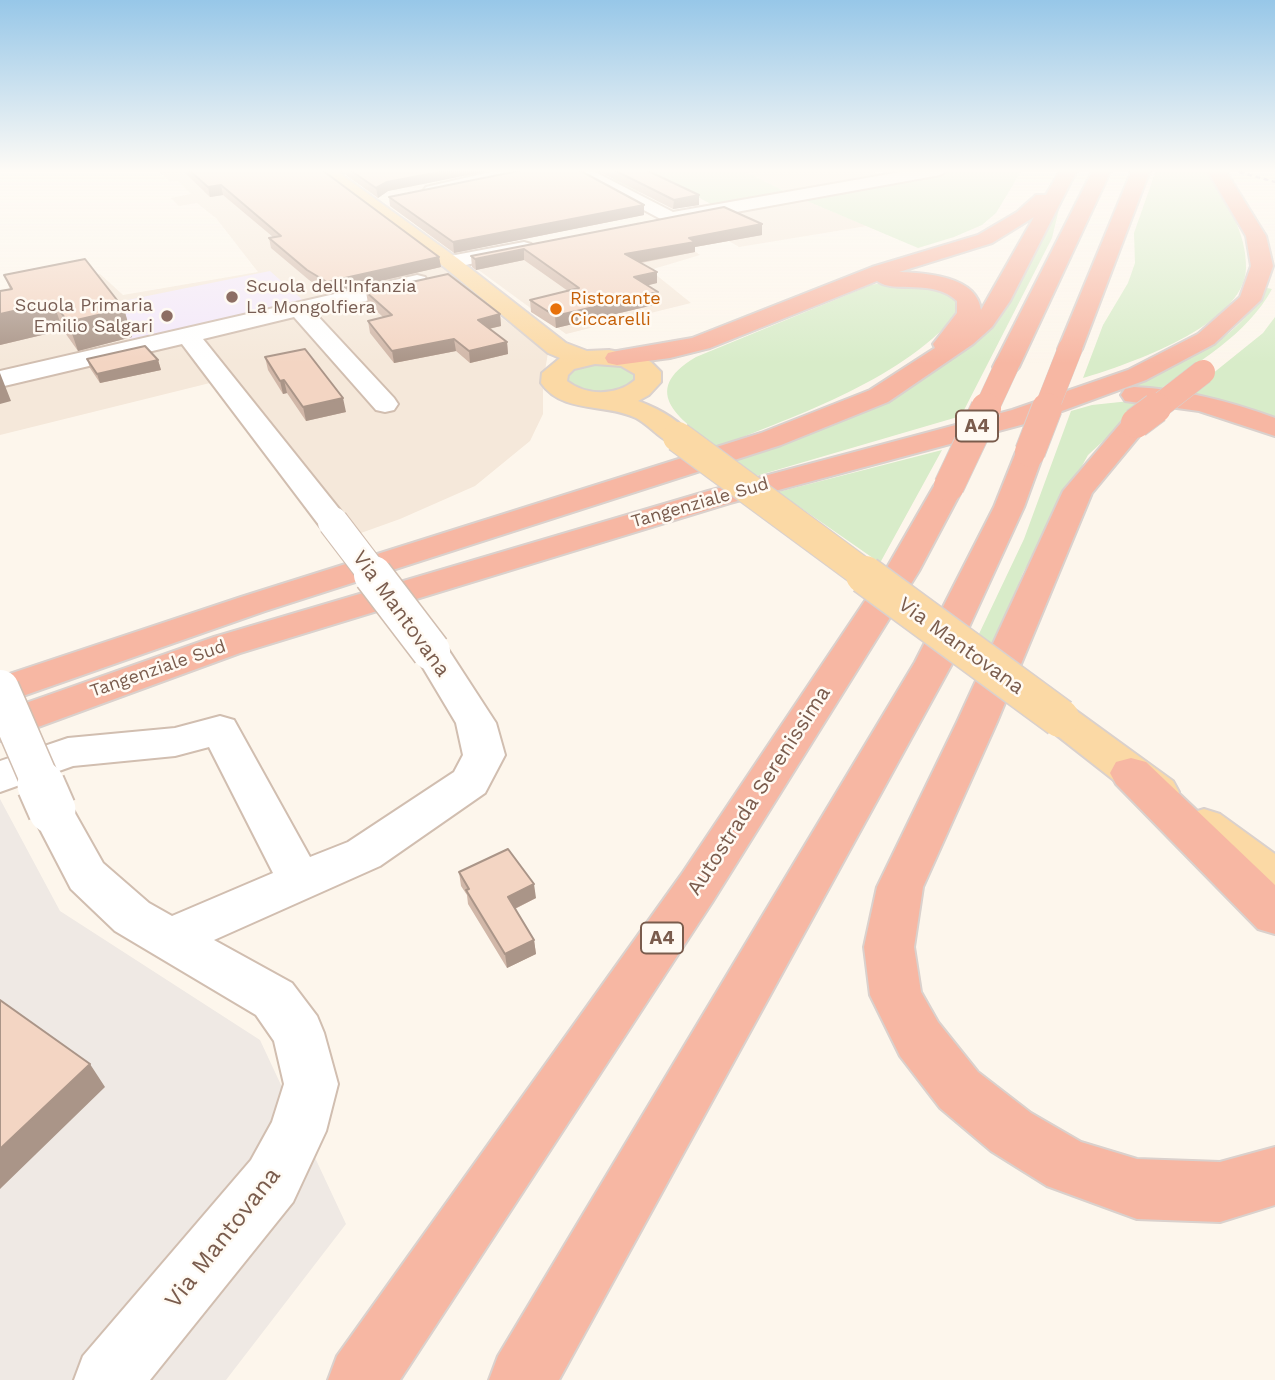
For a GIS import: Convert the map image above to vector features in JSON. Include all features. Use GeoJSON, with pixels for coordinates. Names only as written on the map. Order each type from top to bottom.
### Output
{"type":"FeatureCollection","features":[{"type":"Feature","properties":{"kind":"highway"},"geometry":{"type":"LineString","coordinates":[[617,358],[701,343],[884,270],[978,244],[998,234]]}},
{"type":"Feature","properties":{"kind":"highway","name":"Tangenziale Sud"},"geometry":{"type":"LineString","coordinates":[[0,690],[253,604],[771,439],[879,396],[965,340],[984,323],[1033,234]]}},
{"type":"Feature","properties":{"kind":"highway","name":"Autostrada Serenissima"},"geometry":{"type":"LineString","coordinates":[[360,1380],[696,888],[902,571],[949,486],[1071,234]]}},
{"type":"Feature","properties":{"kind":"highway"},"geometry":{"type":"LineString","coordinates":[[522,1380],[934,662],[1009,507],[1026,434],[1070,349],[1115,234]]}},
{"type":"Feature","properties":{"kind":"highway"},"geometry":{"type":"LineString","coordinates":[[1256,236],[1273,255],[1275,262]]}},
{"type":"Feature","properties":{"kind":"highway","name":"Tangenziale Sud"},"geometry":{"type":"LineString","coordinates":[[0,727],[227,645],[719,497],[1026,434],[1206,339],[1250,300],[1262,265],[1256,236]]}},
{"type":"Feature","properties":{"kind":"highway"},"geometry":{"type":"LineString","coordinates":[[645,394],[667,364],[869,281],[894,278],[940,284],[961,293],[968,301],[970,307],[967,317],[928,365]]}},
{"type":"Feature","properties":{"kind":"highway"},"geometry":{"type":"LineString","coordinates":[[1233,346],[1136,423],[1078,491],[977,722],[900,887],[889,947],[896,995],[919,1039],[959,1090],[1011,1132],[1068,1167],[1137,1189],[1220,1192],[1275,1177]]}},
{"type":"Feature","properties":{"kind":"highway"},"geometry":{"type":"LineString","coordinates":[[1026,434],[1095,399],[1119,395],[1186,399],[1275,428]]}},
{"type":"Feature","properties":{"kind":"highway"},"geometry":{"type":"LineString","coordinates":[[1131,773],[1275,915]]}},
{"type":"Feature","properties":{"kind":"main road"},"geometry":{"type":"LineString","coordinates":[[412,234],[569,357]]}},
{"type":"Feature","properties":{"kind":"main road","name":"Via Mantovana"},"geometry":{"type":"LineString","coordinates":[[645,394],[607,399],[584,398],[558,388],[553,378],[569,357],[617,358],[636,363],[648,372],[645,394],[678,437],[1275,879]]}},
{"type":"Feature","properties":{"kind":"street"},"geometry":{"type":"LineString","coordinates":[[0,379],[299,309],[540,245]]}},
{"type":"Feature","properties":{"kind":"street"},"geometry":{"type":"LineString","coordinates":[[299,309],[385,404]]}},
{"type":"Feature","properties":{"kind":"street","name":"Via Mantovana"},"geometry":{"type":"LineString","coordinates":[[171,939],[364,854],[441,805],[470,782],[484,755],[476,723],[430,651],[188,335]]}},
{"type":"Feature","properties":{"kind":"street","name":"Via Mantovana"},"geometry":{"type":"LineString","coordinates":[[0,690],[52,810],[86,876],[132,917],[274,999],[298,1033],[312,1084],[298,1131],[272,1181],[107,1380]]}},
{"type":"Feature","properties":{"kind":"street"},"geometry":{"type":"LineString","coordinates":[[0,777],[68,752],[175,742],[220,730],[300,881]]}},
{"type":"Feature","properties":{"kind":"shaded area"},"geometry":{"type":"Polygon","coordinates":[[[229,234],[405,234],[490,309],[548,353],[543,382],[543,414],[530,441],[475,486],[400,519],[333,543],[210,383],[0,435],[0,294],[100,274],[123,295],[258,272],[229,234]]]}},
{"type":"Feature","properties":{"kind":"shaded area"},"geometry":{"type":"Polygon","coordinates":[[[607,234],[671,234],[700,255],[650,270],[691,303],[566,334],[469,263],[607,234]]]}},
{"type":"Feature","properties":{"kind":"shaded area"},"geometry":{"type":"Polygon","coordinates":[[[718,234],[816,234],[739,247],[718,234]]]}},
{"type":"Feature","properties":{"kind":"shaded area"},"geometry":{"type":"Polygon","coordinates":[[[270,271],[305,302],[194,329],[183,328],[131,340],[103,305],[270,271]]]}},
{"type":"Feature","properties":{"kind":"shaded area"},"geometry":{"type":"Polygon","coordinates":[[[0,799],[60,911],[260,1040],[346,1224],[226,1380],[0,1380],[0,799]]]}},
{"type":"Feature","properties":{"kind":"green space"},"geometry":{"type":"Polygon","coordinates":[[[886,234],[960,234],[954,237],[918,248],[886,234]]]}},
{"type":"Feature","properties":{"kind":"green space"},"geometry":{"type":"Polygon","coordinates":[[[1038,234],[1053,234],[961,416],[756,476],[733,458],[956,354],[1038,234]]]}},
{"type":"Feature","properties":{"kind":"green space"},"geometry":{"type":"Polygon","coordinates":[[[1134,234],[1241,234],[1246,268],[1241,289],[1226,307],[1206,324],[1154,353],[1083,378],[1103,325],[1128,283],[1135,263],[1134,234]]]}},
{"type":"Feature","properties":{"kind":"green space"},"geometry":{"type":"Polygon","coordinates":[[[887,282],[919,284],[938,289],[947,293],[962,308],[939,333],[882,374],[816,407],[718,447],[691,427],[671,406],[667,394],[669,382],[678,370],[696,357],[871,285],[887,282]]]}},
{"type":"Feature","properties":{"kind":"green space"},"geometry":{"type":"Polygon","coordinates":[[[1267,288],[1272,289],[1262,305],[1235,334],[1156,392],[1120,389],[1184,361],[1220,340],[1237,326],[1267,288]]]}},
{"type":"Feature","properties":{"kind":"green space"},"geometry":{"type":"Polygon","coordinates":[[[1275,317],[1275,422],[1186,395],[1263,333],[1275,317]]]}},
{"type":"Feature","properties":{"kind":"green space"},"geometry":{"type":"Polygon","coordinates":[[[612,362],[638,372],[632,388],[596,395],[566,385],[564,374],[577,365],[612,362]]]}},
{"type":"Feature","properties":{"kind":"green space"},"geometry":{"type":"Polygon","coordinates":[[[1147,401],[1088,455],[1023,573],[994,646],[978,636],[1024,539],[1071,411],[1092,405],[1147,401]]]}},
{"type":"Feature","properties":{"kind":"green space"},"geometry":{"type":"Polygon","coordinates":[[[942,450],[880,563],[778,492],[942,450]]]}},
{"type":"Feature","properties":{"kind":"building"},"geometry":{"type":"Polygon","coordinates":[[[279,234],[409,234],[439,257],[327,282],[307,270],[269,238],[281,236],[279,234]]]}},
{"type":"Feature","properties":{"kind":"building"},"geometry":{"type":"Polygon","coordinates":[[[442,234],[492,234],[453,242],[442,234]]]}},
{"type":"Feature","properties":{"kind":"building"},"geometry":{"type":"Polygon","coordinates":[[[583,234],[708,234],[689,238],[695,242],[625,254],[657,272],[634,277],[658,292],[555,316],[530,300],[579,288],[524,249],[475,259],[471,256],[583,234]]]}},
{"type":"Feature","properties":{"kind":"building"},"geometry":{"type":"Polygon","coordinates":[[[85,259],[124,309],[68,322],[53,302],[0,314],[0,291],[12,289],[4,275],[85,259]]]}},
{"type":"Feature","properties":{"kind":"building"},"geometry":{"type":"Polygon","coordinates":[[[448,274],[500,314],[478,320],[507,342],[469,351],[454,339],[392,351],[368,321],[392,315],[366,292],[448,274]]]}},
{"type":"Feature","properties":{"kind":"building"},"geometry":{"type":"Polygon","coordinates":[[[145,346],[158,360],[97,374],[87,359],[145,346]]]}},
{"type":"Feature","properties":{"kind":"building"},"geometry":{"type":"Polygon","coordinates":[[[305,349],[343,398],[303,407],[284,380],[280,381],[265,357],[305,349]]]}},
{"type":"Feature","properties":{"kind":"building"},"geometry":{"type":"Polygon","coordinates":[[[508,849],[534,884],[508,897],[534,940],[505,954],[466,890],[469,889],[459,872],[508,849]]]}},
{"type":"Feature","properties":{"kind":"building"},"geometry":{"type":"Polygon","coordinates":[[[0,1000],[90,1064],[0,1149],[0,1000]]]}},
{"type":"Feature","properties":{"kind":"place","name":"Scuola dell'Infanzia La Mongolfiera"},"geometry":{"type":"Point","coordinates":[232,297]}},
{"type":"Feature","properties":{"kind":"place","name":"Ristorante Ciccarelli"},"geometry":{"type":"Point","coordinates":[556,309]}},
{"type":"Feature","properties":{"kind":"place","name":"Scuola Primaria Emilio Salgari"},"geometry":{"type":"Point","coordinates":[167,316]}}]}
